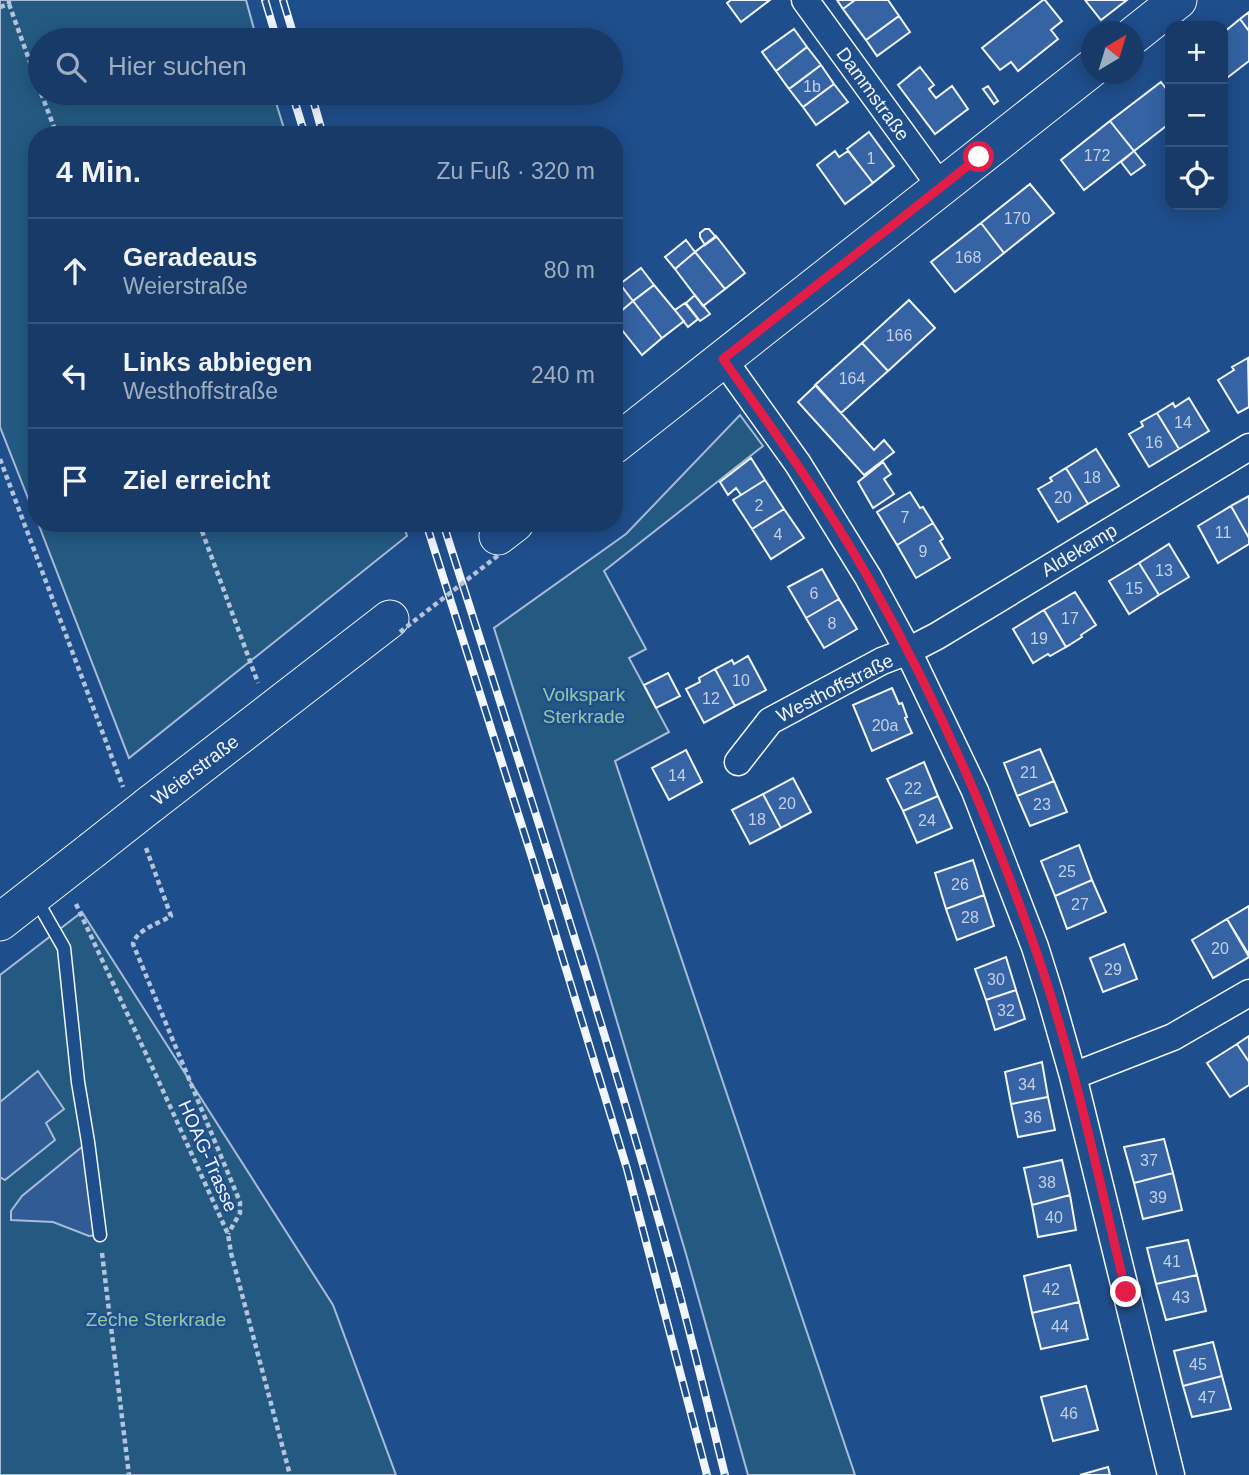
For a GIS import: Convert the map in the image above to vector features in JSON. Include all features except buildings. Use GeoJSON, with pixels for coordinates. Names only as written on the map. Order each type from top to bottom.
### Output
{"type":"FeatureCollection","features":[{"type":"Feature","properties":{"kind":"main road"},"geometry":{"type":"LineString","coordinates":[[1144,26],[1178,0]]}},
{"type":"Feature","properties":{"kind":"main road"},"geometry":{"type":"LineString","coordinates":[[623,438],[1081,76]]}},
{"type":"Feature","properties":{"kind":"main road","name":"Weierstraße"},"geometry":{"type":"LineString","coordinates":[[0,922],[269,713],[395,625]]}},
{"type":"Feature","properties":{"kind":"street","name":"Dammstraße"},"geometry":{"type":"LineString","coordinates":[[804,0],[941,187]]}},
{"type":"Feature","properties":{"kind":"street","name":"Westhoffstraße"},"geometry":{"type":"LineString","coordinates":[[723,359],[798,464],[868,577],[908,651],[975,791],[1047,983],[1073,1076],[1171,1475]]}},
{"type":"Feature","properties":{"kind":"street","name":"Aldekamp"},"geometry":{"type":"LineString","coordinates":[[908,651],[1249,447]]}},
{"type":"Feature","properties":{"kind":"street","name":"Westhoffstraße"},"geometry":{"type":"LineString","coordinates":[[738,762],[770,721],[882,661],[908,651]]}},
{"type":"Feature","properties":{"kind":"street"},"geometry":{"type":"LineString","coordinates":[[1073,1076],[1173,1037],[1249,993]]}},
{"type":"Feature","properties":{"kind":"lane"},"geometry":{"type":"LineString","coordinates":[[48,885],[64,948],[78,1082],[100,1235]]}},
{"type":"Feature","properties":{"kind":"path"},"geometry":{"type":"LineString","coordinates":[[0,7],[9,2],[28,55]]}},
{"type":"Feature","properties":{"kind":"path"},"geometry":{"type":"LineString","coordinates":[[46,105],[54,126]]}},
{"type":"Feature","properties":{"kind":"path"},"geometry":{"type":"LineString","coordinates":[[0,459],[28,531]]}},
{"type":"Feature","properties":{"kind":"path"},"geometry":{"type":"LineString","coordinates":[[29,532],[139,814]]}},
{"type":"Feature","properties":{"kind":"path"},"geometry":{"type":"LineString","coordinates":[[202,532],[269,713]]}},
{"type":"Feature","properties":{"kind":"path"},"geometry":{"type":"LineString","coordinates":[[395,625],[504,538]]}},
{"type":"Feature","properties":{"kind":"path","name":"HOAG-Trasse"},"geometry":{"type":"LineString","coordinates":[[139,814],[171,916],[135,936],[134,944],[240,1202],[240,1213],[228,1234]]}},
{"type":"Feature","properties":{"kind":"path","name":"HOAG-Trasse"},"geometry":{"type":"LineString","coordinates":[[48,885],[160,1083],[228,1234]]}},
{"type":"Feature","properties":{"kind":"path"},"geometry":{"type":"LineString","coordinates":[[228,1234],[290,1475]]}},
{"type":"Feature","properties":{"kind":"path"},"geometry":{"type":"LineString","coordinates":[[100,1235],[129,1475]]}},
{"type":"Feature","properties":{"kind":"green space"},"geometry":{"type":"Polygon","coordinates":[[[0,0],[246,0],[254,28],[28,28],[28,105],[277,105],[283,126],[28,126],[28,498],[0,427],[0,0]]]}},
{"type":"Feature","properties":{"kind":"green space","name":"Volkspark Sterkrade"},"geometry":{"type":"Polygon","coordinates":[[[740,415],[763,446],[604,571],[646,649],[629,658],[669,732],[615,761],[855,1475],[748,1475],[597,954],[494,628],[626,534],[740,415]]]}},
{"type":"Feature","properties":{"kind":"green space"},"geometry":{"type":"Polygon","coordinates":[[[41,532],[406,532],[407,536],[129,758],[41,532]]]}},
{"type":"Feature","properties":{"kind":"green space","name":"Zeche Sterkrade"},"geometry":{"type":"Polygon","coordinates":[[[82,912],[333,1305],[396,1475],[0,1475],[0,975],[82,912]]]}},
{"type":"Feature","properties":{"kind":"shaded area"},"geometry":{"type":"Polygon","coordinates":[[[38,1071],[64,1109],[46,1123],[55,1140],[5,1180],[0,1177],[0,1102],[38,1071]]]}},
{"type":"Feature","properties":{"kind":"shaded area"},"geometry":{"type":"Polygon","coordinates":[[[88,1142],[100,1235],[89,1236],[53,1222],[11,1220],[11,1211],[22,1196],[88,1142]]]}},
{"type":"Feature","properties":{"kind":"railway"},"geometry":{"type":"LineString","coordinates":[[265,0],[273,28]]}},
{"type":"Feature","properties":{"kind":"railway"},"geometry":{"type":"LineString","coordinates":[[283,0],[291,28]]}},
{"type":"Feature","properties":{"kind":"railway"},"geometry":{"type":"LineString","coordinates":[[296,105],[302,126]]}},
{"type":"Feature","properties":{"kind":"railway"},"geometry":{"type":"LineString","coordinates":[[314,105],[320,126]]}},
{"type":"Feature","properties":{"kind":"railway"},"geometry":{"type":"LineString","coordinates":[[429,532],[627,1169],[707,1475]]}},
{"type":"Feature","properties":{"kind":"railway"},"geometry":{"type":"LineString","coordinates":[[446,532],[619,1082],[680,1296],[725,1475]]}},
{"type":"Feature","properties":{"kind":"route"},"geometry":{"type":"LineString","coordinates":[[979,157],[723,359],[798,464],[868,577],[908,651],[975,791],[1035,947],[1050,995],[1073,1076],[1126,1292]]}}]}
